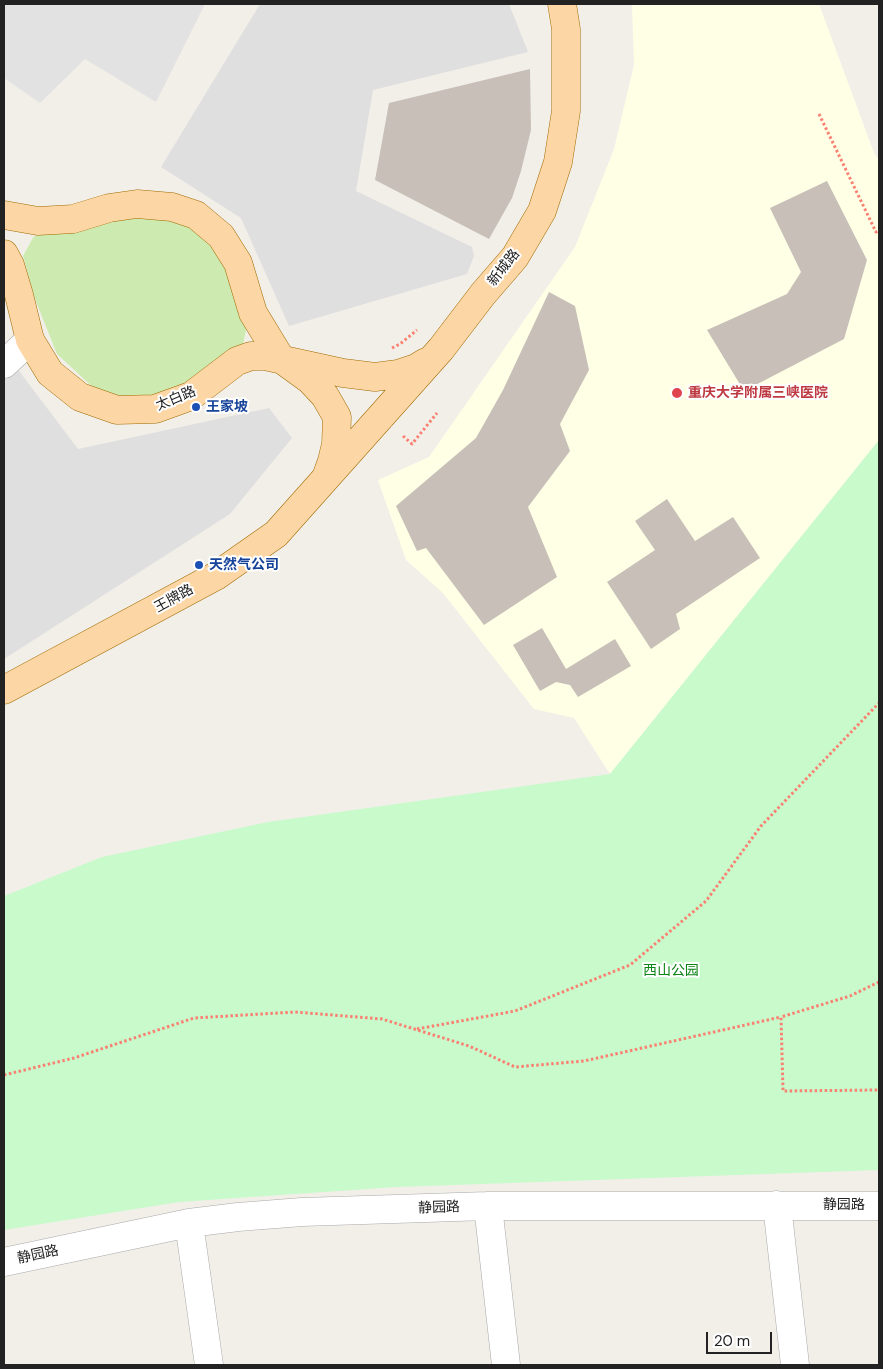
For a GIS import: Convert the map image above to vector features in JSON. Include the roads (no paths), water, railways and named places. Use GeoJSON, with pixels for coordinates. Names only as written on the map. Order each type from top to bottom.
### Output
{"type":"FeatureCollection","features":[{"type":"Feature","properties":{"kind":"main road","name":"新城路"},"geometry":{"type":"LineString","coordinates":[[324,481],[434,357],[515,256],[542,211],[558,162],[566,111],[566,29],[562,4]]}},
{"type":"Feature","properties":{"kind":"main road","name":"太白路"},"geometry":{"type":"LineString","coordinates":[[4,215],[38,221],[73,219],[109,208],[137,204],[172,207],[196,214],[221,236],[238,263],[253,313],[281,359],[310,380],[325,396],[337,417],[336,444],[324,481]]}},
{"type":"Feature","properties":{"kind":"main road","name":"太白路"},"geometry":{"type":"LineString","coordinates":[[4,254],[10,265],[19,294],[30,340],[50,373],[80,397],[117,410],[155,409],[191,396],[237,361],[251,356],[265,356],[343,373],[375,377],[398,374],[416,368],[434,357]]}},
{"type":"Feature","properties":{"kind":"main road","name":"王牌路"},"geometry":{"type":"LineString","coordinates":[[4,690],[216,576],[276,534],[324,481]]}},
{"type":"Feature","properties":{"kind":"street"},"geometry":{"type":"LineString","coordinates":[[4,364],[30,340]]}},
{"type":"Feature","properties":{"kind":"street"},"geometry":{"type":"LineString","coordinates":[[777,1205],[795,1365]]}},
{"type":"Feature","properties":{"kind":"street"},"geometry":{"type":"LineString","coordinates":[[488,1206],[506,1365]]}},
{"type":"Feature","properties":{"kind":"street","name":"静园路"},"geometry":{"type":"LineString","coordinates":[[4,1262],[189,1223],[302,1212],[488,1206],[879,1206]]}},
{"type":"Feature","properties":{"kind":"street"},"geometry":{"type":"LineString","coordinates":[[189,1223],[210,1365]]}},
{"type":"Feature","properties":{"kind":"place","name":"重庆大学附属三峡医院"},"geometry":{"type":"Point","coordinates":[677,393]}},
{"type":"Feature","properties":{"kind":"place","name":"王家坡"},"geometry":{"type":"Point","coordinates":[196,407]}},
{"type":"Feature","properties":{"kind":"place","name":"天然气公司"},"geometry":{"type":"Point","coordinates":[199,565]}},
{"type":"Feature","properties":{"kind":"park label","name":"西山公园"},"geometry":{"type":"Point","coordinates":[671,971]}}]}
